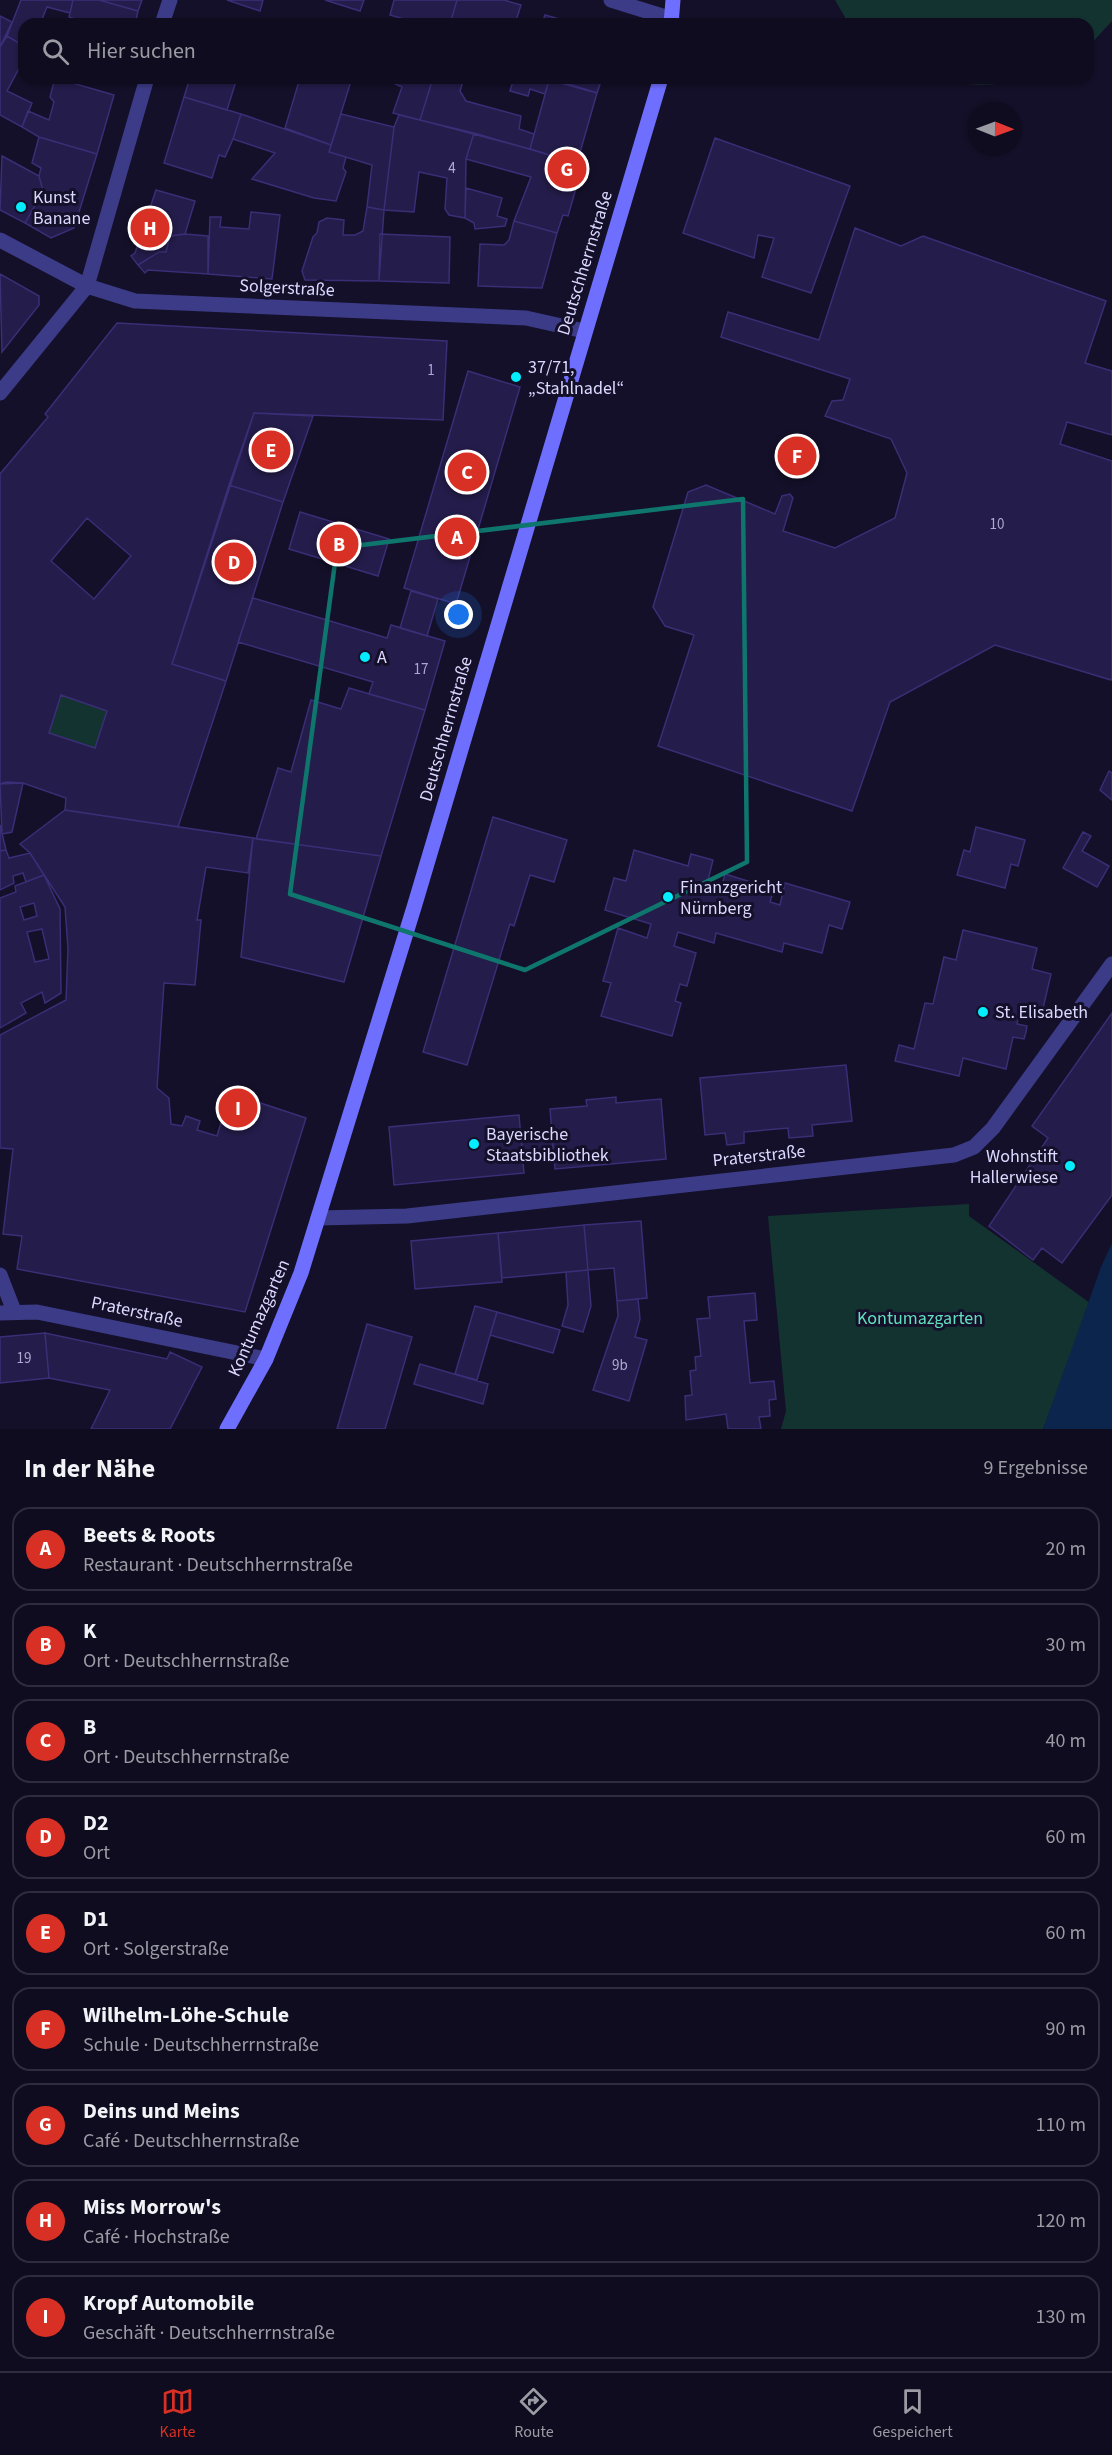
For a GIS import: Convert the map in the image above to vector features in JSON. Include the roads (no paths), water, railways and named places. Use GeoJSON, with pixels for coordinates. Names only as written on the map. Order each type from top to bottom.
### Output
{"type":"FeatureCollection","features":[{"type":"Feature","properties":{"kind":"street"},"geometry":{"type":"LineString","coordinates":[[164,18],[170,0]]}},
{"type":"Feature","properties":{"kind":"street"},"geometry":{"type":"LineString","coordinates":[[611,0],[662,18]]}},
{"type":"Feature","properties":{"kind":"street"},"geometry":{"type":"LineString","coordinates":[[671,18],[673,0]]}},
{"type":"Feature","properties":{"kind":"street"},"geometry":{"type":"LineString","coordinates":[[0,393],[87,286],[145,84]]}},
{"type":"Feature","properties":{"kind":"street","name":"Deutschherrnstraße"},"geometry":{"type":"LineString","coordinates":[[318,1218],[428,860],[659,84]]}},
{"type":"Feature","properties":{"kind":"street","name":"Solgerstraße"},"geometry":{"type":"LineString","coordinates":[[0,240],[87,286],[135,301],[526,318],[584,332]]}},
{"type":"Feature","properties":{"kind":"street","name":"Praterstraße"},"geometry":{"type":"LineString","coordinates":[[318,1218],[407,1216],[954,1155],[974,1147],[993,1128],[1112,964]]}},
{"type":"Feature","properties":{"kind":"street","name":"Kontumazgarten"},"geometry":{"type":"LineString","coordinates":[[227,1429],[266,1359],[301,1273],[318,1218]]}},
{"type":"Feature","properties":{"kind":"street"},"geometry":{"type":"LineString","coordinates":[[0,1275],[7,1312]]}},
{"type":"Feature","properties":{"kind":"street","name":"Praterstraße"},"geometry":{"type":"LineString","coordinates":[[7,1312],[37,1312],[266,1359]]}},
{"type":"Feature","properties":{"kind":"water"},"geometry":{"type":"Polygon","coordinates":[[[1112,1243],[1112,1429],[1043,1429],[1101,1267],[1112,1243]]]}},
{"type":"Feature","properties":{"kind":"place","name":"Deins und Meins"},"geometry":{"type":"Point","coordinates":[567,169]}},
{"type":"Feature","properties":{"kind":"place","name":"Kunst Banane"},"geometry":{"type":"Point","coordinates":[21,207]}},
{"type":"Feature","properties":{"kind":"place","name":"Miss Morrow's"},"geometry":{"type":"Point","coordinates":[150,228]}},
{"type":"Feature","properties":{"kind":"place","name":"37/71, „Stahlnadel“"},"geometry":{"type":"Point","coordinates":[516,377]}},
{"type":"Feature","properties":{"kind":"place","name":"D1"},"geometry":{"type":"Point","coordinates":[271,450]}},
{"type":"Feature","properties":{"kind":"place","name":"Wilhelm-Löhe-Schule"},"geometry":{"type":"Point","coordinates":[797,456]}},
{"type":"Feature","properties":{"kind":"place","name":"B"},"geometry":{"type":"Point","coordinates":[467,472]}},
{"type":"Feature","properties":{"kind":"place","name":"Beets & Roots"},"geometry":{"type":"Point","coordinates":[457,537]}},
{"type":"Feature","properties":{"kind":"place","name":"K"},"geometry":{"type":"Point","coordinates":[339,544]}},
{"type":"Feature","properties":{"kind":"place","name":"D2"},"geometry":{"type":"Point","coordinates":[234,562]}},
{"type":"Feature","properties":{"kind":"place","name":"A"},"geometry":{"type":"Point","coordinates":[365,657]}},
{"type":"Feature","properties":{"kind":"place","name":"Finanzgericht Nürnberg"},"geometry":{"type":"Point","coordinates":[668,897]}},
{"type":"Feature","properties":{"kind":"place","name":"St. Elisabeth"},"geometry":{"type":"Point","coordinates":[983,1012]}},
{"type":"Feature","properties":{"kind":"place","name":"Kropf Automobile"},"geometry":{"type":"Point","coordinates":[238,1108]}},
{"type":"Feature","properties":{"kind":"place","name":"Bayerische Staatsbibliothek"},"geometry":{"type":"Point","coordinates":[474,1144]}},
{"type":"Feature","properties":{"kind":"place","name":"Wohnstift Hallerwiese"},"geometry":{"type":"Point","coordinates":[1070,1166]}}]}
